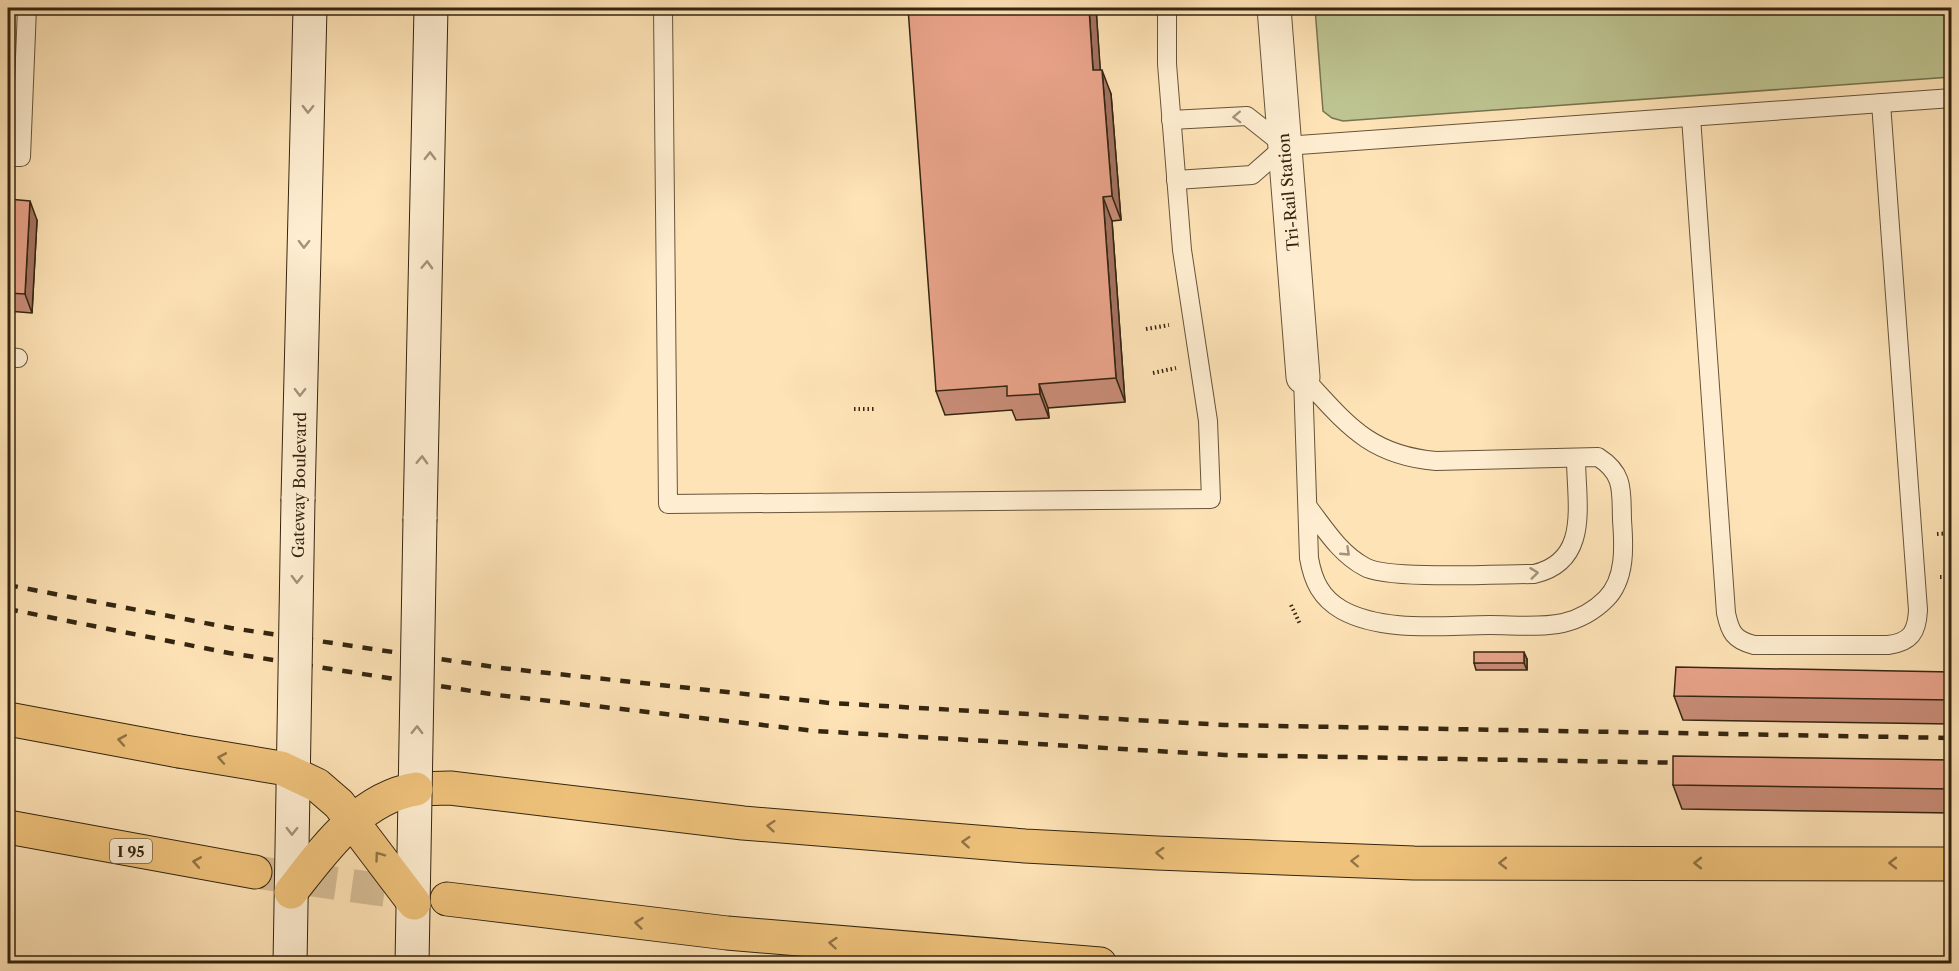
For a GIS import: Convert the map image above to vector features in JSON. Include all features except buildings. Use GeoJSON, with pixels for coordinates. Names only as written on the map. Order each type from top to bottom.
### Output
{"type":"FeatureCollection","features":[{"type":"Feature","properties":{"kind":"highway"},"geometry":{"type":"LineString","coordinates":[[8,719],[294,772],[330,795],[354,822],[414,903]]}},
{"type":"Feature","properties":{"kind":"highway"},"geometry":{"type":"LineString","coordinates":[[291,892],[329,845],[354,822],[390,795],[416,789],[450,788],[755,824],[1025,846],[1168,854],[1413,863],[1952,864]]}},
{"type":"Feature","properties":{"kind":"highway","name":"I 95"},"geometry":{"type":"LineString","coordinates":[[8,827],[255,872]]}},
{"type":"Feature","properties":{"kind":"highway"},"geometry":{"type":"LineString","coordinates":[[447,899],[750,935],[1101,963]]}},
{"type":"Feature","properties":{"kind":"main road","name":"Gateway Boulevard"},"geometry":{"type":"LineString","coordinates":[[290,963],[310,8]]}},
{"type":"Feature","properties":{"kind":"main road"},"geometry":{"type":"LineString","coordinates":[[412,963],[431,8]]}},
{"type":"Feature","properties":{"kind":"main road","name":"Tri-Rail Station"},"geometry":{"type":"LineString","coordinates":[[1274,8],[1303,376]]}},
{"type":"Feature","properties":{"kind":"lane"},"geometry":{"type":"LineString","coordinates":[[8,157],[21,157],[27,8]]}},
{"type":"Feature","properties":{"kind":"lane"},"geometry":{"type":"LineString","coordinates":[[663,8],[668,504],[1211,499],[1208,421],[1182,250],[1167,64],[1167,8]]}},
{"type":"Feature","properties":{"kind":"lane"},"geometry":{"type":"LineString","coordinates":[[1176,180],[1252,175],[1285,146],[1952,98]]}},
{"type":"Feature","properties":{"kind":"lane"},"geometry":{"type":"LineString","coordinates":[[1691,117],[1726,613],[1731,632],[1735,638],[1754,645],[1888,645],[1900,643],[1914,633],[1918,610],[1881,103]]}},
{"type":"Feature","properties":{"kind":"lane"},"geometry":{"type":"LineString","coordinates":[[1171,120],[1247,116],[1285,146]]}},
{"type":"Feature","properties":{"kind":"lane"},"geometry":{"type":"LineString","coordinates":[[1303,376],[1359,436],[1389,451],[1436,461],[1598,457],[1612,466],[1620,482],[1624,545],[1619,573],[1608,597],[1585,615],[1560,624],[1400,624],[1369,620],[1342,610],[1324,596],[1313,579],[1310,558],[1303,376]]}},
{"type":"Feature","properties":{"kind":"lane"},"geometry":{"type":"LineString","coordinates":[[1308,507],[1345,553],[1372,571],[1399,574],[1534,574],[1554,568],[1563,562],[1574,543],[1577,526],[1576,458]]}},
{"type":"Feature","properties":{"kind":"path"},"geometry":{"type":"LineString","coordinates":[[1146,328],[1174,325]]}},
{"type":"Feature","properties":{"kind":"path"},"geometry":{"type":"LineString","coordinates":[[1153,373],[1180,368]]}},
{"type":"Feature","properties":{"kind":"path"},"geometry":{"type":"LineString","coordinates":[[854,409],[874,409]]}},
{"type":"Feature","properties":{"kind":"path"},"geometry":{"type":"LineString","coordinates":[[1291,605],[1300,624]]}},
{"type":"Feature","properties":{"kind":"green space"},"geometry":{"type":"Polygon","coordinates":[[[1315,8],[1951,8],[1951,77],[1343,121],[1332,118],[1323,111],[1315,8]]]}},
{"type":"Feature","properties":{"kind":"tunnel"},"geometry":{"type":"LineString","coordinates":[[255,872],[427,896]]}},
{"type":"Feature","properties":{"kind":"railway"},"geometry":{"type":"LineString","coordinates":[[8,585],[231,628],[501,668],[830,703],[1225,725],[1952,738]]}},
{"type":"Feature","properties":{"kind":"railway"},"geometry":{"type":"LineString","coordinates":[[8,609],[229,653],[497,695],[816,731],[1225,755],[1691,763]]}}]}
